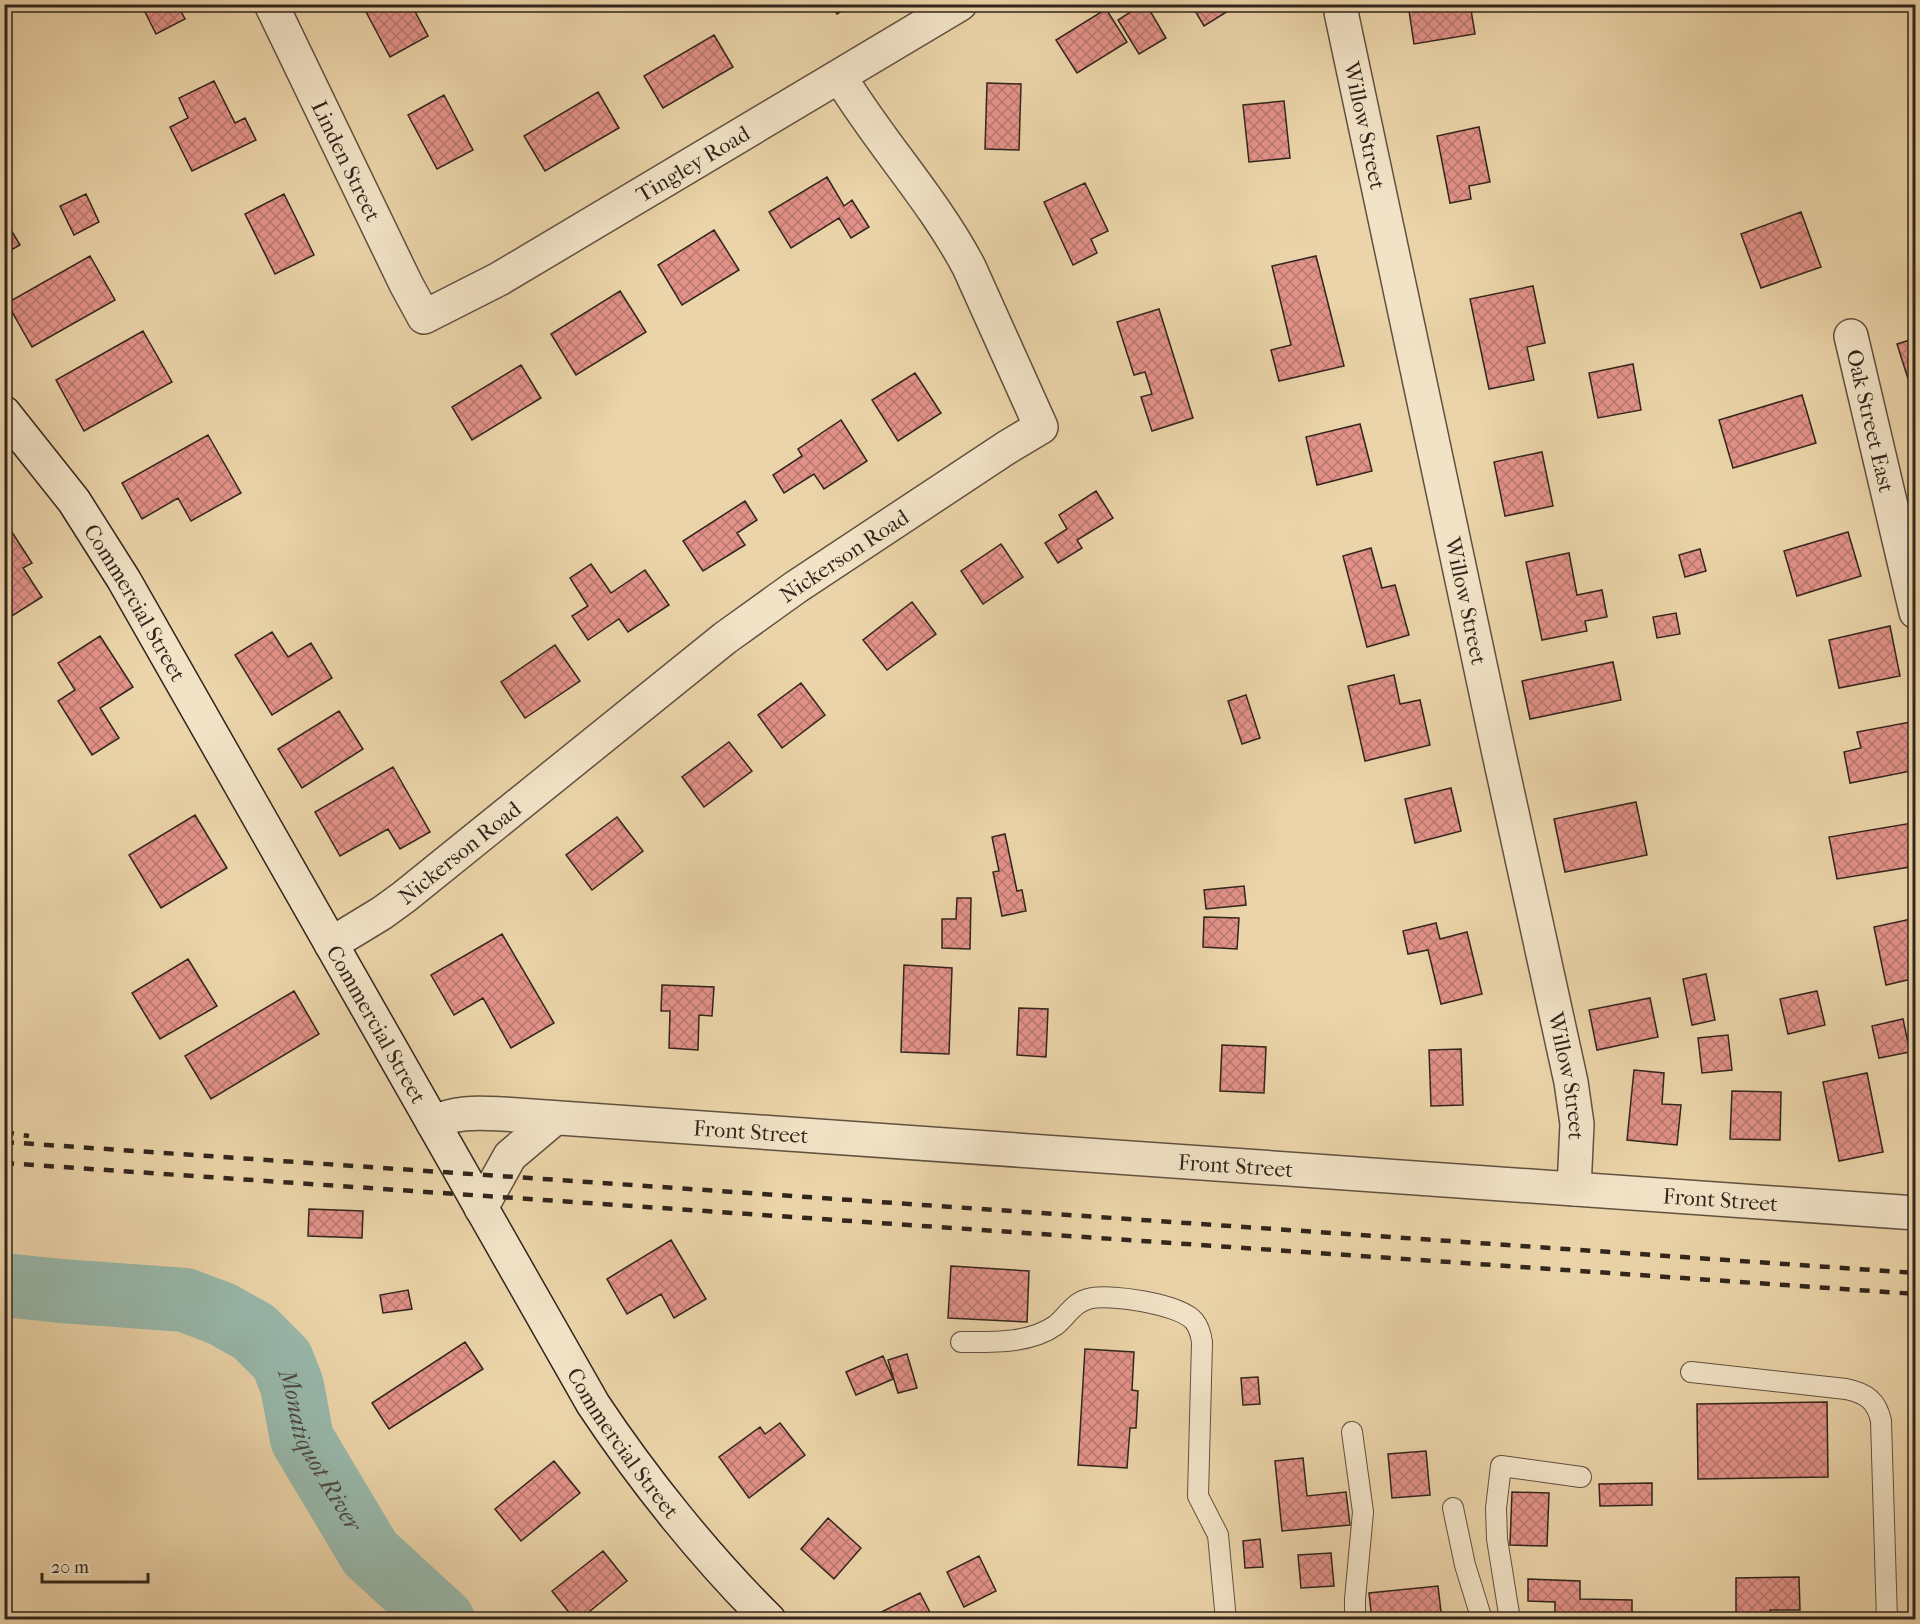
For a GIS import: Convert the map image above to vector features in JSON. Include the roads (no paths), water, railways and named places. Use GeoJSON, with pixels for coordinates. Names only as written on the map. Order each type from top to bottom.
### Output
{"type":"FeatureCollection","features":[{"type":"Feature","properties":{"kind":"street","name":"Linden Street"},"geometry":{"type":"LineString","coordinates":[[271,4],[424,317]]}},
{"type":"Feature","properties":{"kind":"street","name":"Tingley Road"},"geometry":{"type":"LineString","coordinates":[[424,317],[498,279],[960,4]]}},
{"type":"Feature","properties":{"kind":"street","name":"Willow Street"},"geometry":{"type":"LineString","coordinates":[[1341,12],[1497,749],[1571,1082],[1577,1134],[1574,1189]]}},
{"type":"Feature","properties":{"kind":"street","name":"Nickerson Road"},"geometry":{"type":"LineString","coordinates":[[331,944],[382,914],[683,670],[769,606],[1006,448],[1041,428],[956,243],[929,202],[866,118],[840,77]]}},
{"type":"Feature","properties":{"kind":"street","name":"Oak Street East"},"geometry":{"type":"LineString","coordinates":[[1851,336],[1916,612]]}},
{"type":"Feature","properties":{"kind":"street","name":"Commercial Street"},"geometry":{"type":"LineString","coordinates":[[4,413],[45,462],[98,537],[174,665],[578,1378],[614,1436],[688,1529],[769,1620]]}},
{"type":"Feature","properties":{"kind":"street","name":"Front Street"},"geometry":{"type":"LineString","coordinates":[[433,1123],[444,1117],[469,1113],[555,1118],[1916,1213]]}},
{"type":"Feature","properties":{"kind":"street"},"geometry":{"type":"LineString","coordinates":[[481,1208],[510,1156],[555,1118]]}},
{"type":"Feature","properties":{"kind":"lane"},"geometry":{"type":"LineString","coordinates":[[961,1342],[1011,1340],[1042,1332],[1055,1325],[1074,1306],[1090,1298],[1104,1297],[1154,1303],[1184,1313],[1195,1321],[1202,1342],[1198,1496],[1218,1535],[1226,1620]]}},
{"type":"Feature","properties":{"kind":"lane"},"geometry":{"type":"LineString","coordinates":[[1690,1372],[1845,1389],[1865,1394],[1873,1401],[1879,1410],[1881,1421],[1887,1620]]}},
{"type":"Feature","properties":{"kind":"lane"},"geometry":{"type":"LineString","coordinates":[[1352,1432],[1363,1512],[1355,1620]]}},
{"type":"Feature","properties":{"kind":"lane"},"geometry":{"type":"LineString","coordinates":[[1510,1620],[1496,1524],[1501,1466],[1581,1477]]}},
{"type":"Feature","properties":{"kind":"lane"},"geometry":{"type":"LineString","coordinates":[[1453,1508],[1462,1555],[1482,1620]]}},
{"type":"Feature","properties":{"kind":"waterway","name":"Monatiquot River"},"geometry":{"type":"LineString","coordinates":[[4,1285],[185,1300],[222,1314],[254,1332],[282,1360],[292,1386],[302,1439],[370,1553],[443,1620]]}},
{"type":"Feature","properties":{"kind":"railway"},"geometry":{"type":"LineString","coordinates":[[4,1132],[29,1136]]}},
{"type":"Feature","properties":{"kind":"railway"},"geometry":{"type":"LineString","coordinates":[[4,1142],[1916,1273]]}},
{"type":"Feature","properties":{"kind":"railway"},"geometry":{"type":"LineString","coordinates":[[4,1163],[1916,1294]]}}]}
